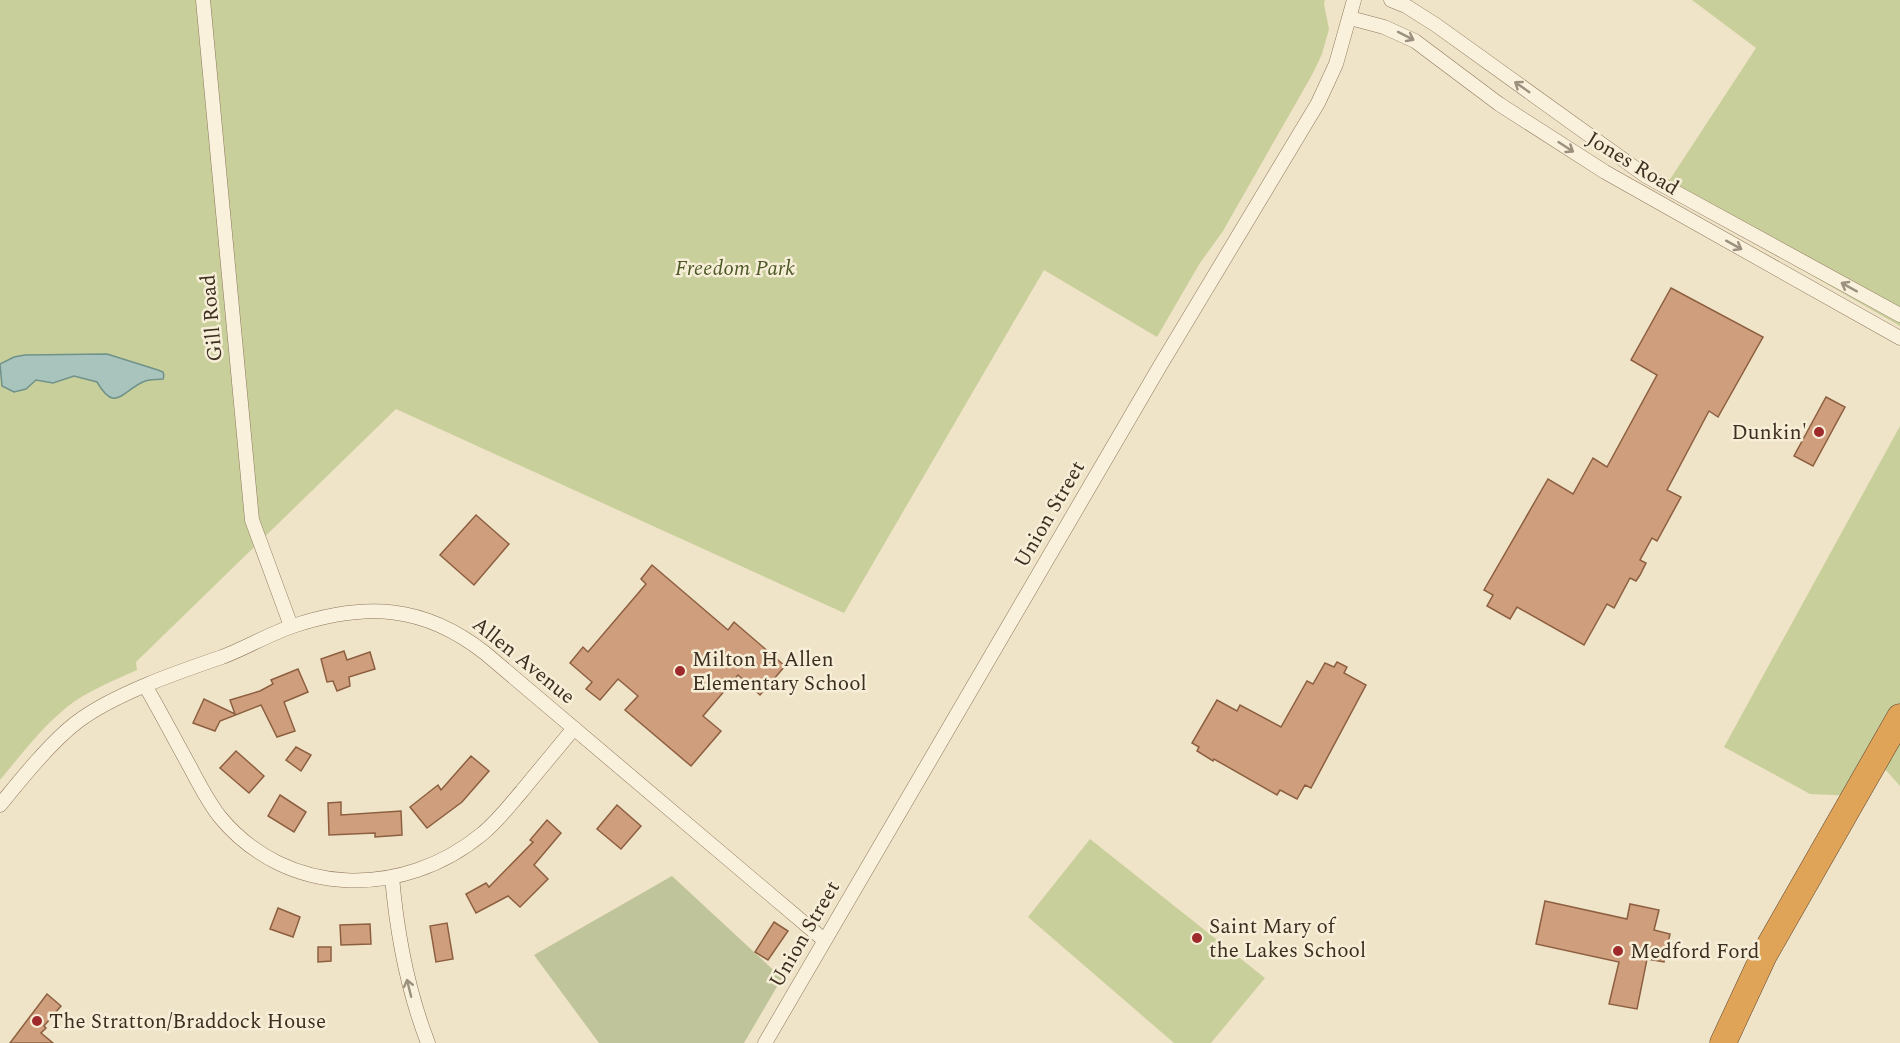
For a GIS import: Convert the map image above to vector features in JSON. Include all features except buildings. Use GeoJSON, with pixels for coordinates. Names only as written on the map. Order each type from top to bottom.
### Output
{"type":"FeatureCollection","features":[{"type":"Feature","properties":{"kind":"highway"},"geometry":{"type":"LineString","coordinates":[[1723,1043],[1764,955],[1900,717]]}},
{"type":"Feature","properties":{"kind":"street","name":"Gill Road"},"geometry":{"type":"LineString","coordinates":[[203,0],[252,520],[291,626]]}},
{"type":"Feature","properties":{"kind":"street","name":"Union Street"},"geometry":{"type":"LineString","coordinates":[[765,1043],[1161,366],[1318,103],[1336,64],[1354,0]]}},
{"type":"Feature","properties":{"kind":"street","name":"Jones Road"},"geometry":{"type":"LineString","coordinates":[[1391,0],[1406,6],[1436,25],[1647,176],[1900,315]]}},
{"type":"Feature","properties":{"kind":"street","name":"Jones Road"},"geometry":{"type":"LineString","coordinates":[[1350,18],[1384,27],[1415,41],[1499,104],[1605,172],[1900,338]]}},
{"type":"Feature","properties":{"kind":"street","name":"Allen Avenue"},"geometry":{"type":"LineString","coordinates":[[0,805],[30,770],[78,722],[146,687],[244,648],[291,626],[352,611],[388,611],[424,618],[442,625],[472,643],[824,940]]}},
{"type":"Feature","properties":{"kind":"street"},"geometry":{"type":"LineString","coordinates":[[146,687],[210,804],[228,827],[249,846],[280,865],[314,877],[342,882],[392,877],[417,871],[470,844],[495,822],[574,728]]}},
{"type":"Feature","properties":{"kind":"street"},"geometry":{"type":"LineString","coordinates":[[392,877],[397,923],[407,978],[428,1043]]}},
{"type":"Feature","properties":{"kind":"green space","name":"Freedom Park"},"geometry":{"type":"Polygon","coordinates":[[[0,0],[1325,0],[1329,29],[1322,54],[1312,75],[1223,231],[1200,263],[1157,337],[1044,270],[844,613],[396,409],[136,662],[137,670],[92,691],[67,707],[40,733],[0,780],[0,0]]]}},
{"type":"Feature","properties":{"kind":"green space"},"geometry":{"type":"Polygon","coordinates":[[[1692,0],[1900,0],[1900,326],[1663,190],[1756,48],[1692,0]]]}},
{"type":"Feature","properties":{"kind":"green space"},"geometry":{"type":"Polygon","coordinates":[[[1900,426],[1900,786],[1876,759],[1855,796],[1810,794],[1724,747],[1900,426]]]}},
{"type":"Feature","properties":{"kind":"green space"},"geometry":{"type":"Polygon","coordinates":[[[1090,839],[1265,978],[1211,1043],[1174,1043],[1028,917],[1090,839]]]}},
{"type":"Feature","properties":{"kind":"green space"},"geometry":{"type":"Polygon","coordinates":[[[672,876],[782,978],[744,1043],[599,1043],[534,955],[672,876]]]}},
{"type":"Feature","properties":{"kind":"water"},"geometry":{"type":"Polygon","coordinates":[[[107,354],[163,372],[163,379],[145,381],[114,398],[103,391],[97,382],[74,376],[53,383],[36,380],[26,389],[14,392],[2,386],[0,364],[14,357],[107,354]]]}},
{"type":"Feature","properties":{"kind":"place","name":"Dunkin'"},"geometry":{"type":"Point","coordinates":[1819,432]}},
{"type":"Feature","properties":{"kind":"place","name":"Milton H Allen Elementary School"},"geometry":{"type":"Point","coordinates":[680,671]}},
{"type":"Feature","properties":{"kind":"place","name":"Saint Mary of the Lakes School"},"geometry":{"type":"Point","coordinates":[1197,938]}},
{"type":"Feature","properties":{"kind":"place","name":"Medford Ford"},"geometry":{"type":"Point","coordinates":[1618,951]}},
{"type":"Feature","properties":{"kind":"place","name":"The Stratton/Braddock House"},"geometry":{"type":"Point","coordinates":[37,1021]}}]}
